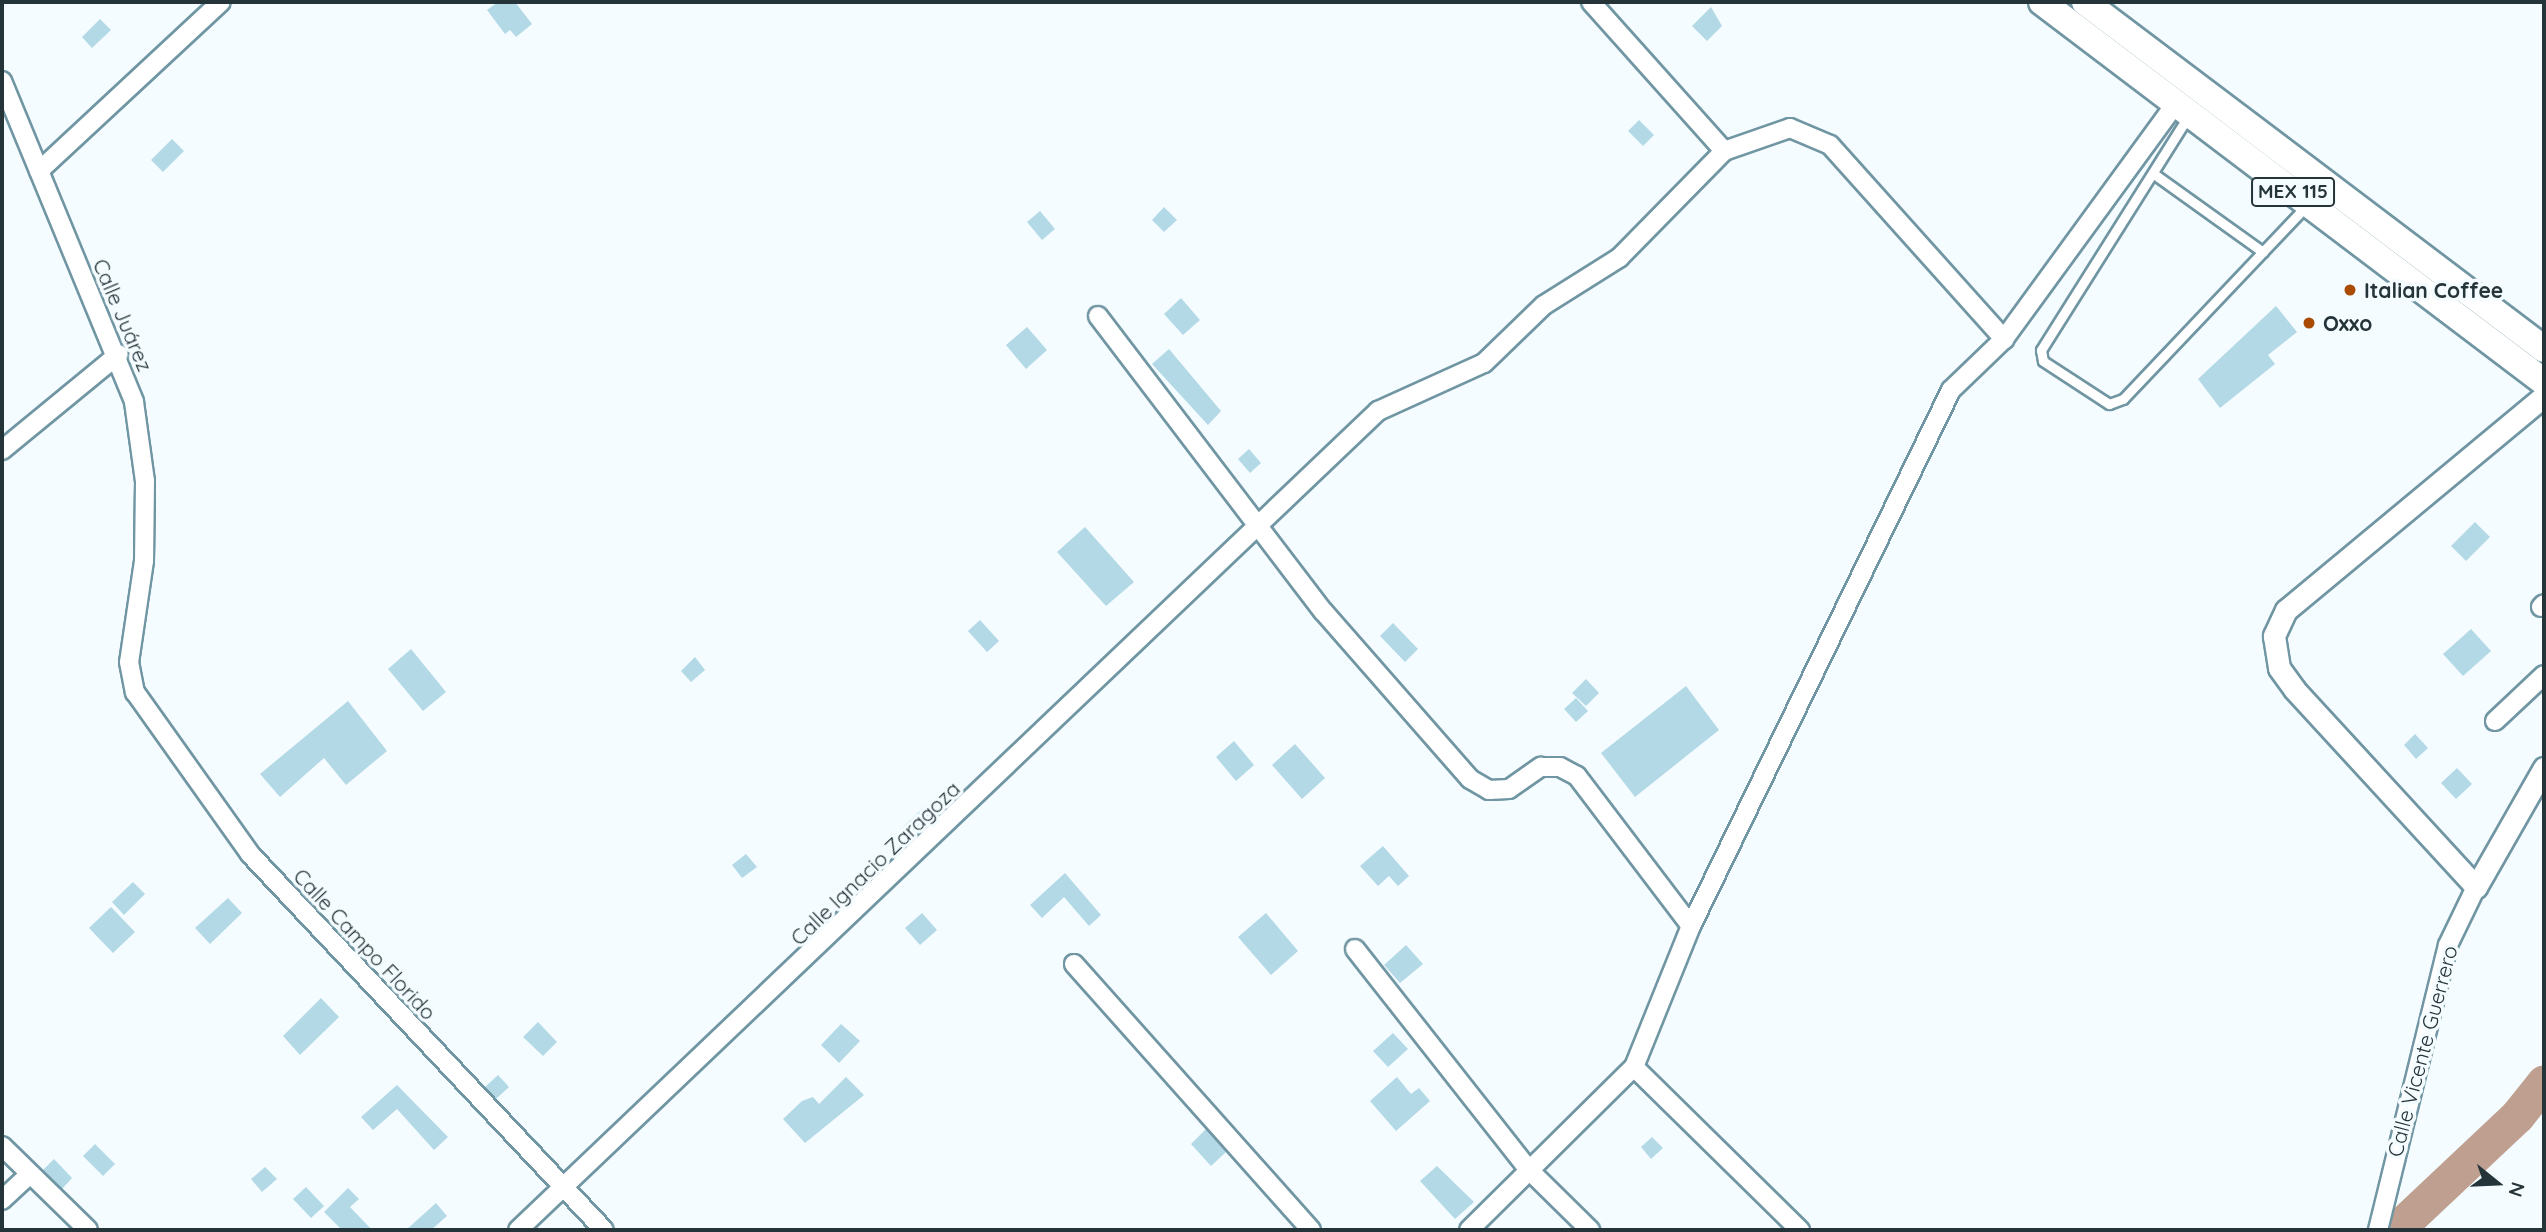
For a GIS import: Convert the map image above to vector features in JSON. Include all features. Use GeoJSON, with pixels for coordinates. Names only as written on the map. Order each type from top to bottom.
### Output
{"type":"FeatureCollection","features":[{"type":"Feature","properties":{"kind":"main road","name":"MEX 115"},"geometry":{"type":"LineString","coordinates":[[2042,2],[2544,382]]}},
{"type":"Feature","properties":{"kind":"main road","name":"MEX 115"},"geometry":{"type":"LineString","coordinates":[[2085,2],[2544,349]]}},
{"type":"Feature","properties":{"kind":"street"},"geometry":{"type":"LineString","coordinates":[[39,171],[220,2]]}},
{"type":"Feature","properties":{"kind":"street"},"geometry":{"type":"LineString","coordinates":[[1591,2],[1724,151],[1790,128],[1830,145],[2004,339]]}},
{"type":"Feature","properties":{"kind":"street","name":"Calle Juárez"},"geometry":{"type":"LineString","coordinates":[[2,81],[119,354],[134,402],[145,481],[144,561],[129,662]]}},
{"type":"Feature","properties":{"kind":"street"},"geometry":{"type":"LineString","coordinates":[[1469,1230],[1634,1067],[1691,926],[1951,390],[2004,339],[2183,108]]}},
{"type":"Feature","properties":{"kind":"street","name":"Calle Ignacio Zaragoza"},"geometry":{"type":"LineString","coordinates":[[518,1230],[564,1191],[1378,411],[1484,363],[1544,305],[1619,258],[1724,151]]}},
{"type":"Feature","properties":{"kind":"street"},"geometry":{"type":"LineString","coordinates":[[1098,316],[1261,526],[1322,611],[1470,779],[1489,790],[1509,789],[1541,767],[1560,767],[1577,776],[1691,926]]}},
{"type":"Feature","properties":{"kind":"street"},"geometry":{"type":"LineString","coordinates":[[2,450],[119,354]]}},
{"type":"Feature","properties":{"kind":"street"},"geometry":{"type":"LineString","coordinates":[[2476,887],[2294,689],[2280,668],[2274,636],[2286,610],[2501,436],[2544,396]]}},
{"type":"Feature","properties":{"kind":"street","name":"Calle Campo Florido"},"geometry":{"type":"LineString","coordinates":[[129,662],[135,692],[250,854],[564,1191],[604,1230]]}},
{"type":"Feature","properties":{"kind":"street"},"geometry":{"type":"LineString","coordinates":[[2495,721],[2544,675]]}},
{"type":"Feature","properties":{"kind":"street","name":"Calle Vicente Guerrero"},"geometry":{"type":"LineString","coordinates":[[2378,1230],[2448,945],[2476,887],[2544,768]]}},
{"type":"Feature","properties":{"kind":"street"},"geometry":{"type":"LineString","coordinates":[[1355,949],[1529,1170],[1590,1230]]}},
{"type":"Feature","properties":{"kind":"street"},"geometry":{"type":"LineString","coordinates":[[1074,964],[1311,1230]]}},
{"type":"Feature","properties":{"kind":"street"},"geometry":{"type":"LineString","coordinates":[[1634,1067],[1800,1230]]}},
{"type":"Feature","properties":{"kind":"street"},"geometry":{"type":"LineString","coordinates":[[2,1146],[88,1230]]}},
{"type":"Feature","properties":{"kind":"street"},"geometry":{"type":"LineString","coordinates":[[2,1200],[30,1174]]}},
{"type":"Feature","properties":{"kind":"lane"},"geometry":{"type":"LineString","coordinates":[[2183,108],[2154,174],[2041,350],[2043,361],[2109,404],[2123,399],[2309,204]]}},
{"type":"Feature","properties":{"kind":"lane"},"geometry":{"type":"LineString","coordinates":[[2154,174],[2263,252]]}},
{"type":"Feature","properties":{"kind":"building"},"geometry":{"type":"Polygon","coordinates":[[[498,2],[515,2],[532,24],[516,37],[510,30],[505,34],[487,10],[498,2]]]}},
{"type":"Feature","properties":{"kind":"building"},"geometry":{"type":"Polygon","coordinates":[[[1711,7],[1722,26],[1707,41],[1692,26],[1711,7]]]}},
{"type":"Feature","properties":{"kind":"building"},"geometry":{"type":"Polygon","coordinates":[[[100,19],[111,30],[92,48],[82,37],[100,19]]]}},
{"type":"Feature","properties":{"kind":"building"},"geometry":{"type":"Polygon","coordinates":[[[1639,120],[1654,135],[1643,146],[1628,131],[1639,120]]]}},
{"type":"Feature","properties":{"kind":"building"},"geometry":{"type":"Polygon","coordinates":[[[172,139],[184,151],[163,172],[151,160],[172,139]]]}},
{"type":"Feature","properties":{"kind":"building"},"geometry":{"type":"Polygon","coordinates":[[[1164,207],[1177,220],[1164,232],[1152,220],[1164,207]]]}},
{"type":"Feature","properties":{"kind":"building"},"geometry":{"type":"Polygon","coordinates":[[[1040,211],[1055,229],[1042,240],[1027,222],[1040,211]]]}},
{"type":"Feature","properties":{"kind":"building"},"geometry":{"type":"Polygon","coordinates":[[[1181,298],[1200,320],[1183,335],[1164,314],[1181,298]]]}},
{"type":"Feature","properties":{"kind":"building"},"geometry":{"type":"Polygon","coordinates":[[[2276,306],[2297,332],[2268,355],[2275,364],[2220,408],[2198,379],[2276,306]]]}},
{"type":"Feature","properties":{"kind":"building"},"geometry":{"type":"Polygon","coordinates":[[[1027,327],[1047,350],[1026,369],[1006,345],[1027,327]]]}},
{"type":"Feature","properties":{"kind":"building"},"geometry":{"type":"Polygon","coordinates":[[[1169,349],[1221,411],[1208,425],[1152,364],[1169,349]]]}},
{"type":"Feature","properties":{"kind":"building"},"geometry":{"type":"Polygon","coordinates":[[[1249,449],[1261,463],[1250,473],[1238,459],[1249,449]]]}},
{"type":"Feature","properties":{"kind":"building"},"geometry":{"type":"Polygon","coordinates":[[[2475,522],[2490,537],[2466,561],[2451,546],[2475,522]]]}},
{"type":"Feature","properties":{"kind":"building"},"geometry":{"type":"Polygon","coordinates":[[[1085,527],[1134,582],[1106,606],[1057,552],[1085,527]]]}},
{"type":"Feature","properties":{"kind":"building"},"geometry":{"type":"Polygon","coordinates":[[[980,620],[999,641],[987,652],[968,631],[980,620]]]}},
{"type":"Feature","properties":{"kind":"building"},"geometry":{"type":"Polygon","coordinates":[[[1393,623],[1418,649],[1405,662],[1380,636],[1393,623]]]}},
{"type":"Feature","properties":{"kind":"building"},"geometry":{"type":"Polygon","coordinates":[[[2471,629],[2491,651],[2463,676],[2443,654],[2471,629]]]}},
{"type":"Feature","properties":{"kind":"building"},"geometry":{"type":"Polygon","coordinates":[[[411,649],[446,692],[423,711],[388,669],[411,649]]]}},
{"type":"Feature","properties":{"kind":"building"},"geometry":{"type":"Polygon","coordinates":[[[695,657],[705,670],[691,682],[681,671],[695,657]]]}},
{"type":"Feature","properties":{"kind":"building"},"geometry":{"type":"Polygon","coordinates":[[[1586,679],[1599,693],[1586,706],[1572,693],[1586,679]]]}},
{"type":"Feature","properties":{"kind":"building"},"geometry":{"type":"Polygon","coordinates":[[[1686,686],[1719,730],[1635,797],[1601,753],[1686,686]]]}},
{"type":"Feature","properties":{"kind":"building"},"geometry":{"type":"Polygon","coordinates":[[[1576,698],[1588,711],[1576,722],[1564,709],[1576,698]]]}},
{"type":"Feature","properties":{"kind":"building"},"geometry":{"type":"Polygon","coordinates":[[[348,701],[387,751],[346,785],[324,758],[280,797],[260,774],[348,701]]]}},
{"type":"Feature","properties":{"kind":"building"},"geometry":{"type":"Polygon","coordinates":[[[2415,734],[2428,748],[2416,759],[2404,745],[2415,734]]]}},
{"type":"Feature","properties":{"kind":"building"},"geometry":{"type":"Polygon","coordinates":[[[1234,741],[1254,765],[1236,781],[1216,757],[1234,741]]]}},
{"type":"Feature","properties":{"kind":"building"},"geometry":{"type":"Polygon","coordinates":[[[1295,744],[1325,778],[1302,799],[1272,765],[1295,744]]]}},
{"type":"Feature","properties":{"kind":"building"},"geometry":{"type":"Polygon","coordinates":[[[2457,768],[2472,784],[2456,799],[2441,783],[2457,768]]]}},
{"type":"Feature","properties":{"kind":"building"},"geometry":{"type":"Polygon","coordinates":[[[924,807],[934,818],[913,838],[903,827],[924,807]]]}},
{"type":"Feature","properties":{"kind":"building"},"geometry":{"type":"Polygon","coordinates":[[[1383,846],[1409,876],[1398,886],[1389,876],[1378,886],[1360,866],[1383,846]]]}},
{"type":"Feature","properties":{"kind":"building"},"geometry":{"type":"Polygon","coordinates":[[[746,854],[757,867],[742,878],[732,865],[746,854]]]}},
{"type":"Feature","properties":{"kind":"building"},"geometry":{"type":"Polygon","coordinates":[[[1065,873],[1101,915],[1089,926],[1064,897],[1042,918],[1030,905],[1065,873]]]}},
{"type":"Feature","properties":{"kind":"building"},"geometry":{"type":"Polygon","coordinates":[[[133,882],[145,894],[124,915],[112,902],[133,882]]]}},
{"type":"Feature","properties":{"kind":"building"},"geometry":{"type":"Polygon","coordinates":[[[228,898],[242,913],[210,944],[195,928],[228,898]]]}},
{"type":"Feature","properties":{"kind":"building"},"geometry":{"type":"Polygon","coordinates":[[[111,907],[135,932],[113,953],[89,928],[111,907]]]}},
{"type":"Feature","properties":{"kind":"building"},"geometry":{"type":"Polygon","coordinates":[[[922,913],[937,930],[920,945],[905,928],[922,913]]]}},
{"type":"Feature","properties":{"kind":"building"},"geometry":{"type":"Polygon","coordinates":[[[1266,913],[1298,951],[1271,975],[1238,937],[1266,913]]]}},
{"type":"Feature","properties":{"kind":"building"},"geometry":{"type":"Polygon","coordinates":[[[1406,945],[1423,964],[1400,983],[1384,965],[1406,945]]]}},
{"type":"Feature","properties":{"kind":"building"},"geometry":{"type":"Polygon","coordinates":[[[321,998],[339,1017],[300,1055],[283,1036],[321,998]]]}},
{"type":"Feature","properties":{"kind":"building"},"geometry":{"type":"Polygon","coordinates":[[[538,1022],[557,1042],[543,1056],[523,1037],[538,1022]]]}},
{"type":"Feature","properties":{"kind":"building"},"geometry":{"type":"Polygon","coordinates":[[[841,1024],[860,1041],[839,1063],[821,1045],[841,1024]]]}},
{"type":"Feature","properties":{"kind":"building"},"geometry":{"type":"Polygon","coordinates":[[[1393,1033],[1408,1049],[1388,1067],[1373,1051],[1393,1033]]]}},
{"type":"Feature","properties":{"kind":"building"},"geometry":{"type":"Polygon","coordinates":[[[498,1075],[509,1087],[496,1099],[485,1087],[498,1075]]]}},
{"type":"Feature","properties":{"kind":"building"},"geometry":{"type":"Polygon","coordinates":[[[846,1077],[864,1095],[805,1143],[783,1119],[802,1101],[813,1097],[819,1104],[846,1077]]]}},
{"type":"Feature","properties":{"kind":"building"},"geometry":{"type":"Polygon","coordinates":[[[1397,1077],[1411,1094],[1419,1088],[1430,1101],[1396,1131],[1370,1101],[1397,1077]]]}},
{"type":"Feature","properties":{"kind":"building"},"geometry":{"type":"Polygon","coordinates":[[[397,1085],[448,1137],[434,1150],[397,1109],[373,1130],[361,1117],[397,1085]]]}},
{"type":"Feature","properties":{"kind":"building"},"geometry":{"type":"Polygon","coordinates":[[[1206,1129],[1226,1152],[1211,1166],[1191,1144],[1206,1129]]]}},
{"type":"Feature","properties":{"kind":"building"},"geometry":{"type":"Polygon","coordinates":[[[1652,1137],[1663,1148],[1651,1159],[1641,1147],[1652,1137]]]}},
{"type":"Feature","properties":{"kind":"building"},"geometry":{"type":"Polygon","coordinates":[[[95,1144],[115,1164],[103,1176],[83,1156],[95,1144]]]}},
{"type":"Feature","properties":{"kind":"building"},"geometry":{"type":"Polygon","coordinates":[[[54,1159],[72,1178],[62,1189],[43,1170],[54,1159]]]}},
{"type":"Feature","properties":{"kind":"building"},"geometry":{"type":"Polygon","coordinates":[[[1437,1166],[1474,1202],[1455,1219],[1420,1181],[1437,1166]]]}},
{"type":"Feature","properties":{"kind":"building"},"geometry":{"type":"Polygon","coordinates":[[[265,1167],[277,1179],[262,1192],[251,1179],[265,1167]]]}},
{"type":"Feature","properties":{"kind":"building"},"geometry":{"type":"Polygon","coordinates":[[[306,1187],[324,1206],[311,1218],[293,1199],[306,1187]]]}},
{"type":"Feature","properties":{"kind":"building"},"geometry":{"type":"Polygon","coordinates":[[[348,1188],[359,1199],[350,1207],[372,1230],[342,1230],[324,1212],[348,1188]]]}},
{"type":"Feature","properties":{"kind":"building"},"geometry":{"type":"Polygon","coordinates":[[[436,1203],[447,1216],[431,1230],[406,1230],[436,1203]]]}},
{"type":"Feature","properties":{"kind":"waterway"},"geometry":{"type":"LineString","coordinates":[[2398,1228],[2517,1116],[2544,1082]]}},
{"type":"Feature","properties":{"kind":"place","name":"Italian Coffee"},"geometry":{"type":"Point","coordinates":[2350,290]}},
{"type":"Feature","properties":{"kind":"place","name":"Oxxo"},"geometry":{"type":"Point","coordinates":[2309,323]}}]}
